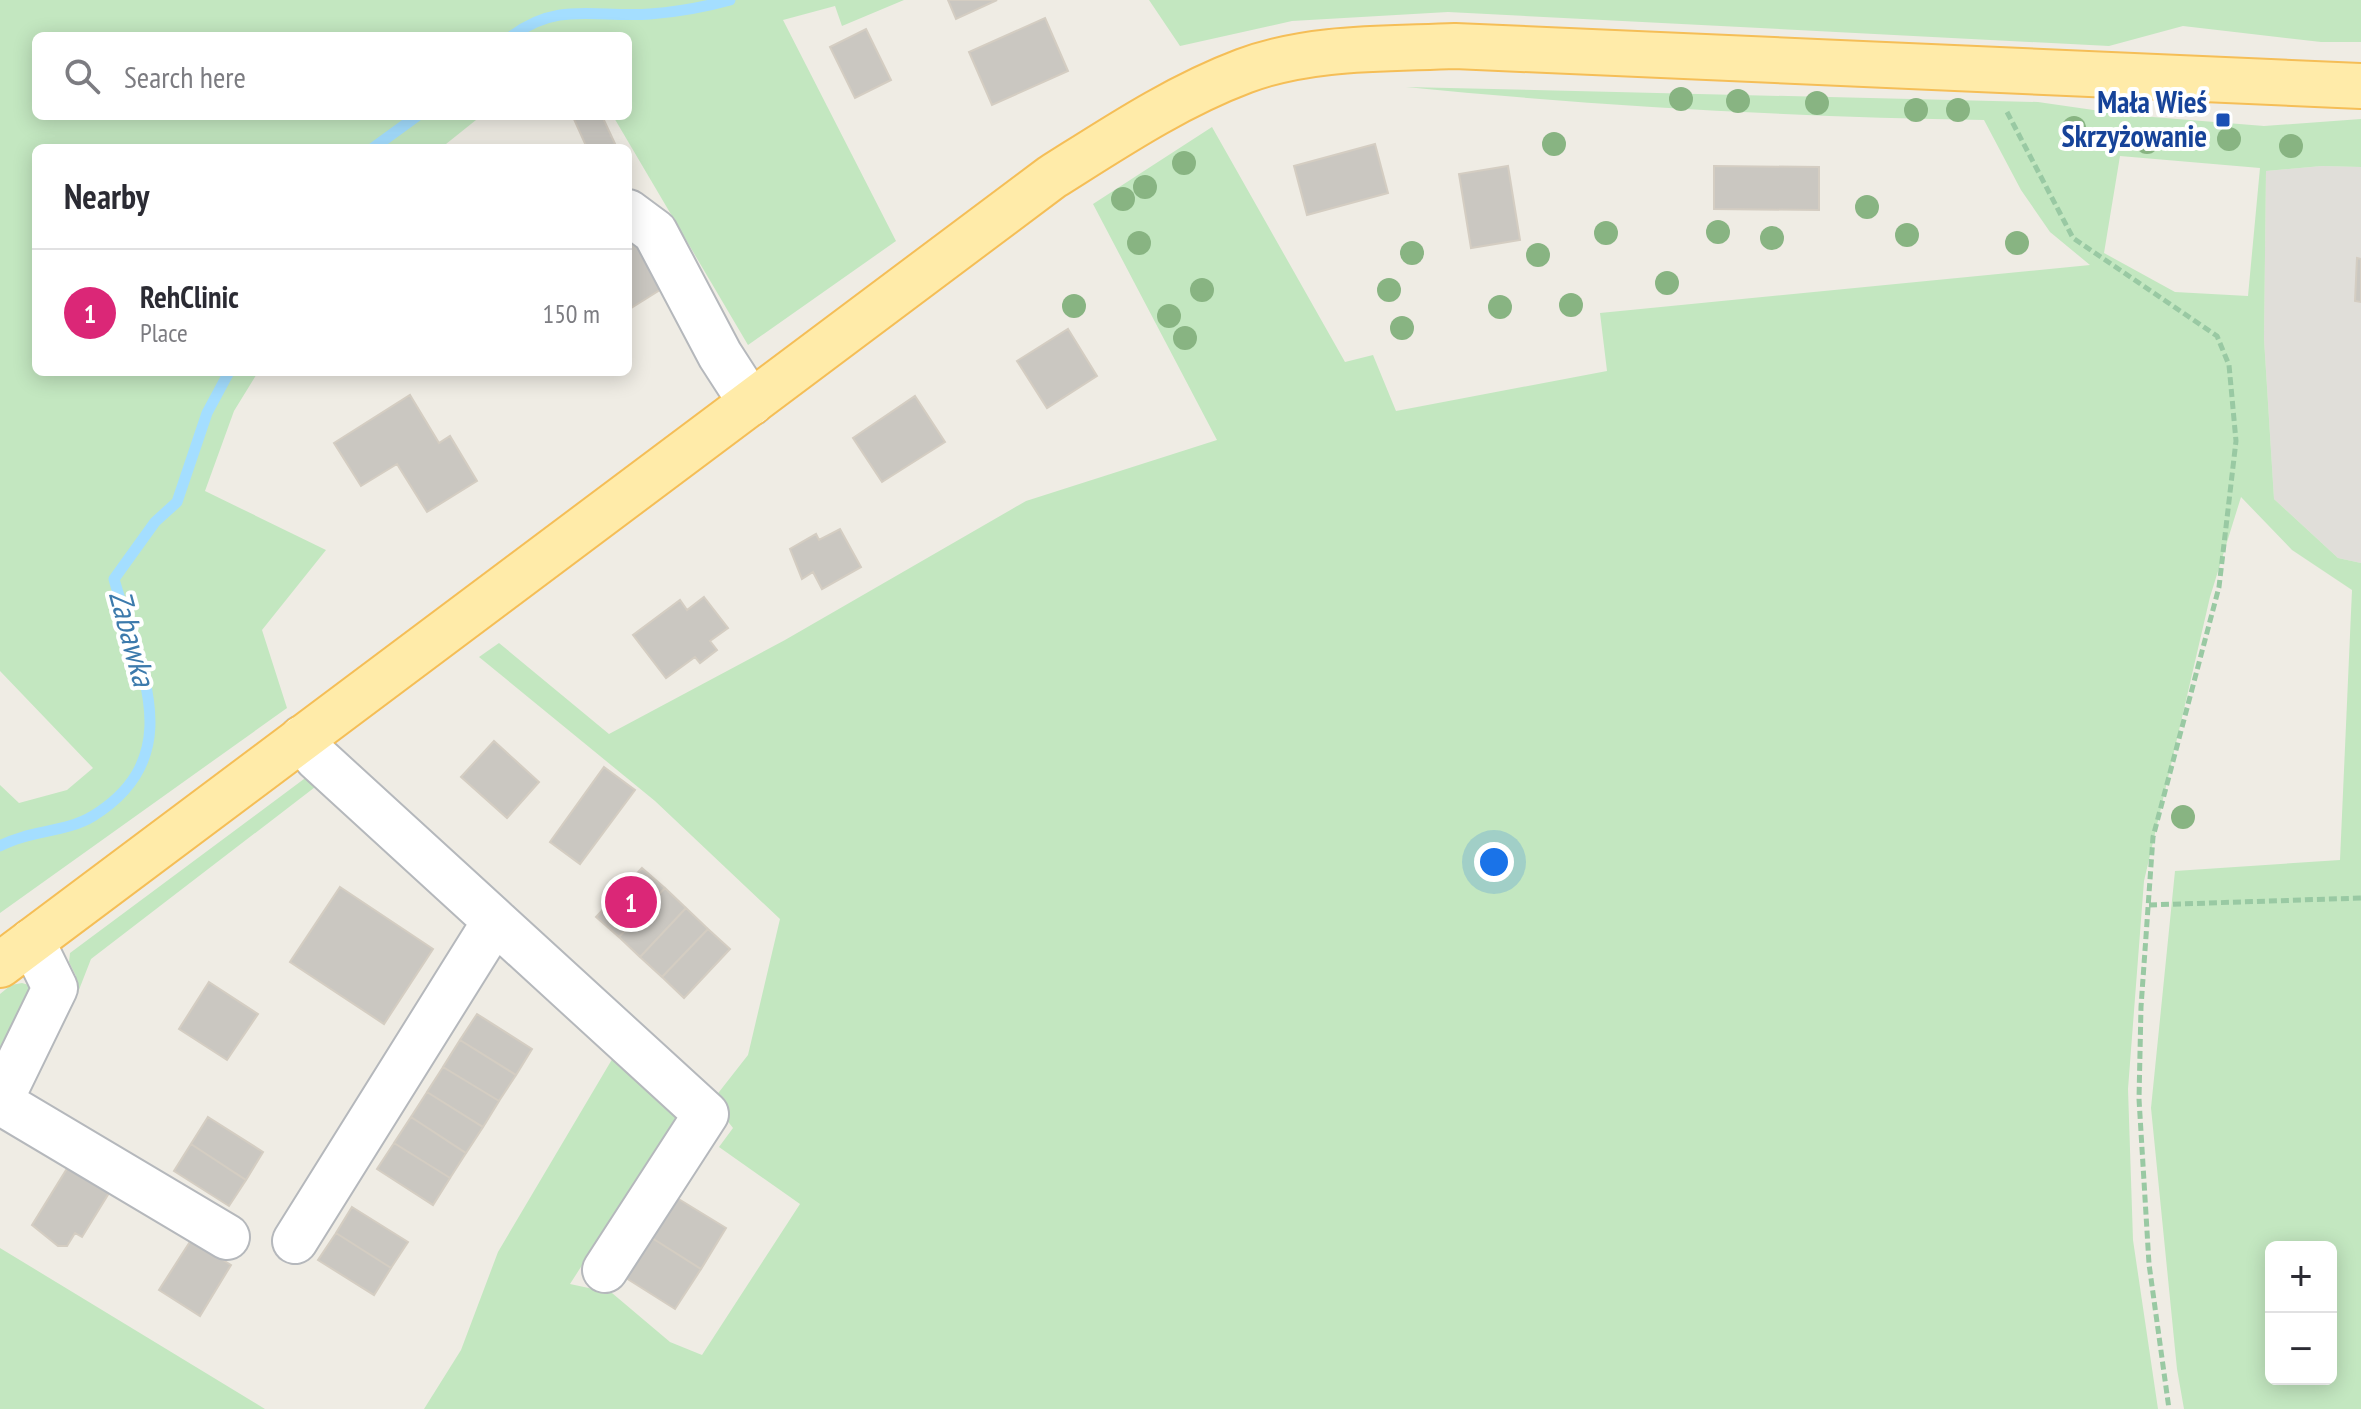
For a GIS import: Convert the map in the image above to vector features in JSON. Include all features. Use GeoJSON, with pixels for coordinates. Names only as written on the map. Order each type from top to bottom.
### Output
{"type":"FeatureCollection","features":[{"type":"Feature","properties":{"kind":"main road"},"geometry":{"type":"LineString","coordinates":[[16,953],[1052,177],[1164,107],[1246,70],[1296,57],[1455,46],[2361,86]]}},
{"type":"Feature","properties":{"kind":"street"},"geometry":{"type":"LineString","coordinates":[[632,215],[655,232],[720,355],[751,403]]}},
{"type":"Feature","properties":{"kind":"street"},"geometry":{"type":"LineString","coordinates":[[302,738],[317,758],[706,1114],[605,1270]]}},
{"type":"Feature","properties":{"kind":"street"},"geometry":{"type":"LineString","coordinates":[[295,1241],[495,921]]}},
{"type":"Feature","properties":{"kind":"street"},"geometry":{"type":"LineString","coordinates":[[16,953],[55,988],[0,1101],[227,1237]]}},
{"type":"Feature","properties":{"kind":"path"},"geometry":{"type":"LineString","coordinates":[[2000,68],[2000,94],[2012,128],[2073,238],[2217,336],[2229,365],[2236,441],[2219,587],[2166,778],[2153,837],[2141,1007],[2139,1099],[2149,1264],[2169,1409]]}},
{"type":"Feature","properties":{"kind":"path"},"geometry":{"type":"LineString","coordinates":[[2149,905],[2361,898]]}},
{"type":"Feature","properties":{"kind":"shaded area"},"geometry":{"type":"Polygon","coordinates":[[[2322,166],[2361,167],[2361,563],[2338,558],[2274,499],[2264,339],[2266,171],[2322,166]]]}},
{"type":"Feature","properties":{"kind":"green space"},"geometry":{"type":"Polygon","coordinates":[[[0,0],[904,0],[842,26],[835,6],[783,20],[896,241],[748,345],[615,120],[632,120],[632,32],[32,32],[32,120],[476,120],[446,144],[32,144],[32,376],[256,376],[234,411],[205,491],[326,550],[262,630],[287,708],[0,913],[0,785],[19,803],[67,790],[93,768],[0,671],[0,0]]]}},
{"type":"Feature","properties":{"kind":"green space"},"geometry":{"type":"Polygon","coordinates":[[[1149,0],[2361,0],[2361,42],[2321,42],[2183,26],[2109,46],[1448,12],[1292,21],[1180,46],[1149,0]]]}},
{"type":"Feature","properties":{"kind":"green space"},"geometry":{"type":"Polygon","coordinates":[[[1406,87],[2038,102],[2128,115],[2264,126],[2361,119],[2361,167],[2322,166],[2266,171],[2264,339],[2274,499],[2338,558],[2361,563],[2361,1409],[2184,1409],[2177,1369],[2151,1108],[2175,871],[2340,860],[2352,590],[2292,550],[2241,497],[2210,597],[2144,881],[2128,1089],[2133,1240],[2158,1409],[424,1409],[461,1350],[498,1252],[614,1056],[677,1117],[570,1284],[612,1293],[670,1342],[702,1355],[800,1204],[719,1147],[733,1128],[712,1101],[748,1055],[780,919],[655,801],[479,657],[499,643],[609,734],[785,640],[1026,501],[1217,440],[1093,204],[1212,127],[1345,362],[1373,355],[1396,411],[1607,371],[1600,313],[2090,265],[2050,232],[2021,190],[1984,120],[1695,110],[1406,87]],[[2120,156],[2104,253],[2175,292],[2248,296],[2260,168],[2120,156]]]}},
{"type":"Feature","properties":{"kind":"green space"},"geometry":{"type":"Polygon","coordinates":[[[308,776],[319,784],[91,959],[75,1000],[69,997],[76,976],[69,962],[70,953],[308,776]]]}},
{"type":"Feature","properties":{"kind":"green space"},"geometry":{"type":"Polygon","coordinates":[[[22,983],[32,986],[0,1062],[0,994],[11,985],[22,983]]]}},
{"type":"Feature","properties":{"kind":"green space"},"geometry":{"type":"Polygon","coordinates":[[[0,1248],[265,1409],[0,1409],[0,1248]]]}},
{"type":"Feature","properties":{"kind":"building"},"geometry":{"type":"Polygon","coordinates":[[[948,0],[997,0],[956,19],[948,0]]]}},
{"type":"Feature","properties":{"kind":"building"},"geometry":{"type":"Polygon","coordinates":[[[1045,18],[1068,71],[992,105],[969,52],[1045,18]]]}},
{"type":"Feature","properties":{"kind":"building"},"geometry":{"type":"Polygon","coordinates":[[[866,29],[891,80],[855,98],[830,47],[866,29]]]}},
{"type":"Feature","properties":{"kind":"building"},"geometry":{"type":"Polygon","coordinates":[[[574,120],[604,120],[615,144],[585,144],[574,120]]]}},
{"type":"Feature","properties":{"kind":"building"},"geometry":{"type":"Polygon","coordinates":[[[1375,144],[1388,193],[1307,215],[1294,166],[1375,144]]]}},
{"type":"Feature","properties":{"kind":"building"},"geometry":{"type":"Polygon","coordinates":[[[1508,166],[1520,240],[1471,248],[1459,174],[1508,166]]]}},
{"type":"Feature","properties":{"kind":"building"},"geometry":{"type":"Polygon","coordinates":[[[1714,166],[1819,167],[1819,210],[1714,209],[1714,166]]]}},
{"type":"Feature","properties":{"kind":"building"},"geometry":{"type":"Polygon","coordinates":[[[632,238],[671,283],[632,307],[632,238]]]}},
{"type":"Feature","properties":{"kind":"building"},"geometry":{"type":"Polygon","coordinates":[[[2357,258],[2361,259],[2361,302],[2355,301],[2357,258]]]}},
{"type":"Feature","properties":{"kind":"building"},"geometry":{"type":"Polygon","coordinates":[[[1068,329],[1097,376],[1047,408],[1017,361],[1068,329]]]}},
{"type":"Feature","properties":{"kind":"building"},"geometry":{"type":"Polygon","coordinates":[[[410,395],[439,443],[450,436],[477,481],[427,512],[397,464],[361,486],[334,443],[410,395]]]}},
{"type":"Feature","properties":{"kind":"building"},"geometry":{"type":"Polygon","coordinates":[[[915,396],[945,442],[882,482],[853,438],[915,396]]]}},
{"type":"Feature","properties":{"kind":"building"},"geometry":{"type":"Polygon","coordinates":[[[840,529],[861,567],[822,589],[813,572],[802,579],[790,549],[816,534],[819,540],[840,529]]]}},
{"type":"Feature","properties":{"kind":"building"},"geometry":{"type":"Polygon","coordinates":[[[704,597],[728,628],[710,641],[717,650],[700,663],[695,657],[666,678],[633,635],[680,600],[687,610],[704,597]]]}},
{"type":"Feature","properties":{"kind":"building"},"geometry":{"type":"Polygon","coordinates":[[[494,741],[539,782],[507,818],[461,777],[494,741]]]}},
{"type":"Feature","properties":{"kind":"building"},"geometry":{"type":"Polygon","coordinates":[[[604,767],[635,790],[580,864],[550,842],[604,767]]]}},
{"type":"Feature","properties":{"kind":"building"},"geometry":{"type":"Polygon","coordinates":[[[642,868],[665,888],[619,937],[596,917],[642,868]]]}},
{"type":"Feature","properties":{"kind":"building"},"geometry":{"type":"Polygon","coordinates":[[[340,887],[433,949],[384,1024],[290,962],[340,887]]]}},
{"type":"Feature","properties":{"kind":"building"},"geometry":{"type":"Polygon","coordinates":[[[665,888],[686,908],[640,957],[619,937],[665,888]]]}},
{"type":"Feature","properties":{"kind":"building"},"geometry":{"type":"Polygon","coordinates":[[[686,908],[708,929],[662,977],[640,957],[686,908]]]}},
{"type":"Feature","properties":{"kind":"building"},"geometry":{"type":"Polygon","coordinates":[[[708,929],[730,949],[684,998],[662,977],[708,929]]]}},
{"type":"Feature","properties":{"kind":"building"},"geometry":{"type":"Polygon","coordinates":[[[209,982],[258,1014],[227,1060],[179,1029],[209,982]]]}},
{"type":"Feature","properties":{"kind":"building"},"geometry":{"type":"Polygon","coordinates":[[[477,1014],[532,1049],[516,1075],[460,1040],[477,1014]]]}},
{"type":"Feature","properties":{"kind":"building"},"geometry":{"type":"Polygon","coordinates":[[[460,1040],[516,1075],[499,1101],[443,1067],[460,1040]]]}},
{"type":"Feature","properties":{"kind":"building"},"geometry":{"type":"Polygon","coordinates":[[[443,1067],[499,1101],[483,1127],[427,1092],[443,1067]]]}},
{"type":"Feature","properties":{"kind":"building"},"geometry":{"type":"Polygon","coordinates":[[[427,1092],[483,1127],[466,1153],[411,1117],[427,1092]]]}},
{"type":"Feature","properties":{"kind":"building"},"geometry":{"type":"Polygon","coordinates":[[[208,1117],[263,1152],[246,1180],[191,1144],[208,1117]]]}},
{"type":"Feature","properties":{"kind":"building"},"geometry":{"type":"Polygon","coordinates":[[[411,1117],[466,1153],[450,1178],[394,1143],[411,1117]]]}},
{"type":"Feature","properties":{"kind":"building"},"geometry":{"type":"Polygon","coordinates":[[[394,1143],[450,1178],[433,1205],[377,1169],[394,1143]]]}},
{"type":"Feature","properties":{"kind":"building"},"geometry":{"type":"Polygon","coordinates":[[[191,1144],[246,1180],[229,1206],[174,1171],[191,1144]]]}},
{"type":"Feature","properties":{"kind":"building"},"geometry":{"type":"Polygon","coordinates":[[[68,1167],[109,1193],[82,1237],[75,1233],[67,1246],[58,1246],[32,1225],[68,1167]]]}},
{"type":"Feature","properties":{"kind":"building"},"geometry":{"type":"Polygon","coordinates":[[[677,1198],[726,1228],[701,1269],[652,1238],[677,1198]]]}},
{"type":"Feature","properties":{"kind":"building"},"geometry":{"type":"Polygon","coordinates":[[[352,1207],[408,1242],[391,1268],[336,1233],[352,1207]]]}},
{"type":"Feature","properties":{"kind":"building"},"geometry":{"type":"Polygon","coordinates":[[[336,1233],[391,1268],[374,1295],[318,1260],[336,1233]]]}},
{"type":"Feature","properties":{"kind":"building"},"geometry":{"type":"Polygon","coordinates":[[[652,1238],[701,1269],[675,1309],[626,1278],[652,1238]]]}},
{"type":"Feature","properties":{"kind":"building"},"geometry":{"type":"Polygon","coordinates":[[[191,1240],[231,1265],[200,1316],[159,1290],[191,1240]]]}},
{"type":"Feature","properties":{"kind":"waterway","name":"Zabawka"},"geometry":{"type":"LineString","coordinates":[[518,32],[546,18],[562,15],[650,14],[730,0]]}},
{"type":"Feature","properties":{"kind":"waterway","name":"Zabawka"},"geometry":{"type":"LineString","coordinates":[[378,144],[412,120]]}},
{"type":"Feature","properties":{"kind":"waterway","name":"Zabawka"},"geometry":{"type":"LineString","coordinates":[[0,846],[23,837],[71,826],[93,816],[123,792],[141,765],[149,737],[149,707],[144,676],[114,579],[155,522],[177,502],[207,413],[227,376]]}},
{"type":"Feature","properties":{"kind":"place","name":"Mała Wieś Skrzyżowanie"},"geometry":{"type":"Point","coordinates":[2223,120]}},
{"type":"Feature","properties":{"kind":"place","name":"RehClinic"},"geometry":{"type":"Point","coordinates":[631,902]}}]}
